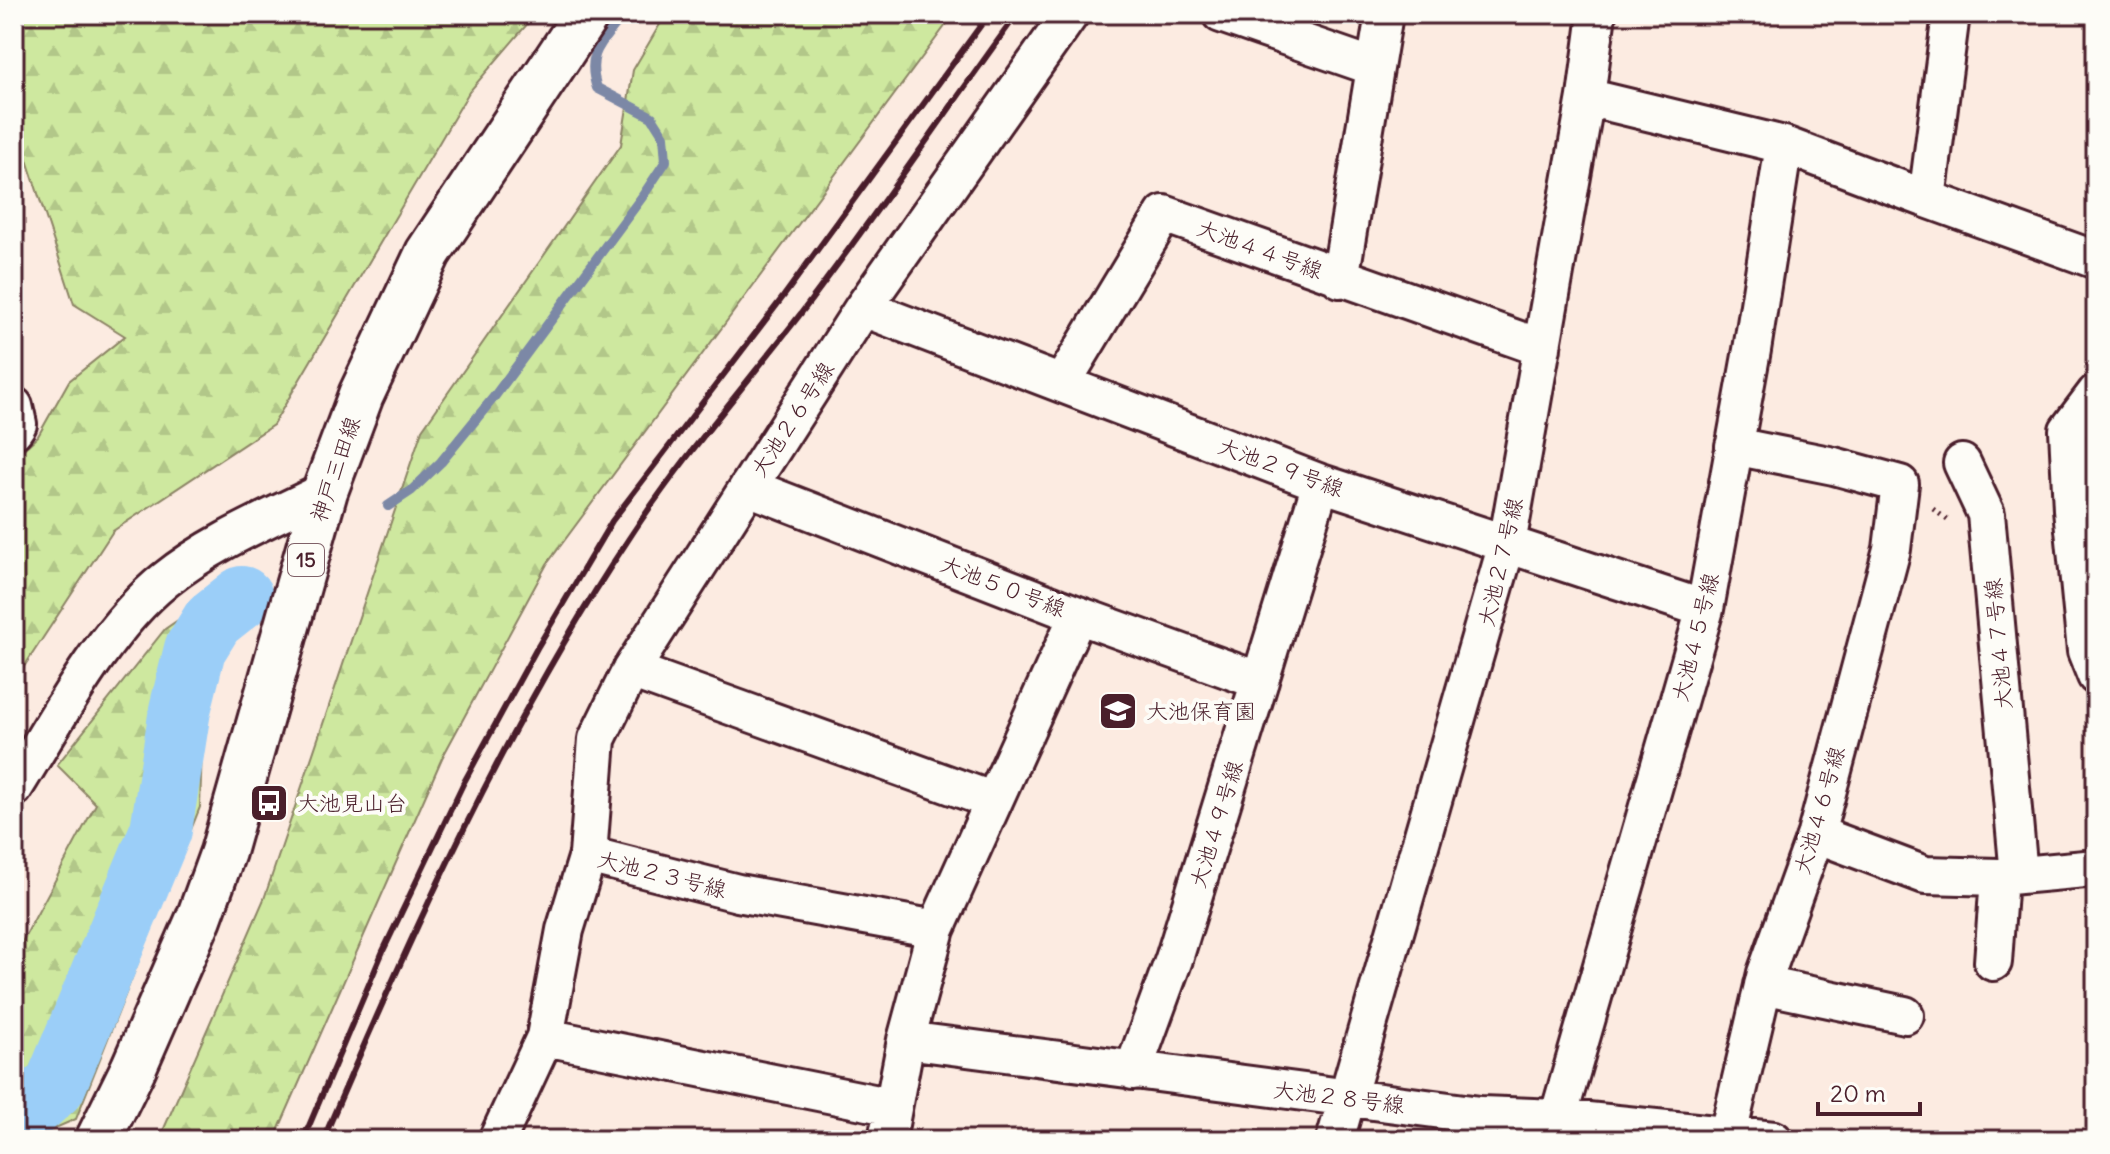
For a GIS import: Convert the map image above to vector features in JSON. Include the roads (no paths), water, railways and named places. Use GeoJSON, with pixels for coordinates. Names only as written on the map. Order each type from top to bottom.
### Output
{"type":"FeatureCollection","features":[{"type":"Feature","properties":{"kind":"main road","name":"神戸三田線"},"geometry":{"type":"LineString","coordinates":[[98,1140],[133,1069],[199,918],[223,852],[325,491],[361,395],[428,253],[587,14]]}},
{"type":"Feature","properties":{"kind":"street","name":"大池２６号線"},"geometry":{"type":"LineString","coordinates":[[588,855],[597,739],[631,670],[863,308],[1070,14]]}},
{"type":"Feature","properties":{"kind":"street"},"geometry":{"type":"LineString","coordinates":[[1221,14],[1374,67]]}},
{"type":"Feature","properties":{"kind":"street"},"geometry":{"type":"LineString","coordinates":[[1340,279],[1384,14]]}},
{"type":"Feature","properties":{"kind":"street","name":"大池２７号線"},"geometry":{"type":"LineString","coordinates":[[1335,1140],[1507,544],[1586,97],[1597,14]]}},
{"type":"Feature","properties":{"kind":"street"},"geometry":{"type":"LineString","coordinates":[[1927,199],[1951,14]]}},
{"type":"Feature","properties":{"kind":"street"},"geometry":{"type":"LineString","coordinates":[[1586,97],[1784,145],[2096,260]]}},
{"type":"Feature","properties":{"kind":"street","name":"大池４５号線"},"geometry":{"type":"LineString","coordinates":[[1558,1118],[1705,609],[1752,350],[1784,145]]}},
{"type":"Feature","properties":{"kind":"street","name":"大池４４号線"},"geometry":{"type":"LineString","coordinates":[[1062,383],[1164,214],[1340,279],[1542,348]]}},
{"type":"Feature","properties":{"kind":"street","name":"大池２９号線"},"geometry":{"type":"LineString","coordinates":[[863,308],[1321,483],[1705,609]]}},
{"type":"Feature","properties":{"kind":"street"},"geometry":{"type":"LineString","coordinates":[[2096,393],[2068,430],[2086,651],[2096,676]]}},
{"type":"Feature","properties":{"kind":"street"},"geometry":{"type":"LineString","coordinates":[[14,406],[18,424],[14,430]]}},
{"type":"Feature","properties":{"kind":"street","name":"大池４６号線"},"geometry":{"type":"LineString","coordinates":[[1728,1134],[1763,985],[1816,834],[1892,549],[1900,484],[1834,466],[1734,446]]}},
{"type":"Feature","properties":{"kind":"street","name":"大池４７号線"},"geometry":{"type":"LineString","coordinates":[[1962,463],[1986,514],[1989,553],[2009,876],[1993,962]]}},
{"type":"Feature","properties":{"kind":"street","name":"大池４９号線"},"geometry":{"type":"LineString","coordinates":[[1133,1071],[1174,959],[1321,483]]}},
{"type":"Feature","properties":{"kind":"street","name":"大池５０号線"},"geometry":{"type":"LineString","coordinates":[[748,487],[1078,615],[1260,681]]}},
{"type":"Feature","properties":{"kind":"street"},"geometry":{"type":"LineString","coordinates":[[14,788],[89,669],[123,622],[163,582],[198,556],[325,491]]}},
{"type":"Feature","properties":{"kind":"street"},"geometry":{"type":"LineString","coordinates":[[545,1037],[890,1124],[906,1040],[936,929],[1078,615]]}},
{"type":"Feature","properties":{"kind":"street"},"geometry":{"type":"LineString","coordinates":[[631,670],[994,801]]}},
{"type":"Feature","properties":{"kind":"street"},"geometry":{"type":"LineString","coordinates":[[1816,834],[1925,875],[2009,876],[2096,868]]}},
{"type":"Feature","properties":{"kind":"street","name":"大池２３号線"},"geometry":{"type":"LineString","coordinates":[[497,1140],[545,1037],[565,930],[588,855],[738,893],[936,929]]}},
{"type":"Feature","properties":{"kind":"street"},"geometry":{"type":"LineString","coordinates":[[1763,985],[1905,1015]]}},
{"type":"Feature","properties":{"kind":"street","name":"大池２８号線"},"geometry":{"type":"LineString","coordinates":[[906,1040],[1480,1115],[1558,1118],[1774,1140]]}},
{"type":"Feature","properties":{"kind":"waterway"},"geometry":{"type":"LineString","coordinates":[[388,506],[412,490],[441,462],[494,397],[666,161],[664,136],[652,117],[597,88],[593,65],[595,56],[623,14]]}},
{"type":"Feature","properties":{"kind":"waterway"},"geometry":{"type":"LineString","coordinates":[[678,14],[696,20],[730,14]]}},
{"type":"Feature","properties":{"kind":"waterway"},"geometry":{"type":"LineString","coordinates":[[14,1117],[32,1107],[55,1086],[161,830],[180,710],[195,649],[213,620],[242,597]]}},
{"type":"Feature","properties":{"kind":"railway"},"geometry":{"type":"LineString","coordinates":[[303,1140],[383,951],[463,784],[537,648],[612,521],[783,297],[989,14]]}},
{"type":"Feature","properties":{"kind":"railway"},"geometry":{"type":"LineString","coordinates":[[323,1140],[390,986],[462,833],[540,684],[583,611],[669,481],[830,275],[1017,14]]}},
{"type":"Feature","properties":{"kind":"place","name":"大池保育園"},"geometry":{"type":"Point","coordinates":[1118,711]}},
{"type":"Feature","properties":{"kind":"place","name":"大池見山台"},"geometry":{"type":"Point","coordinates":[269,803]}}]}
